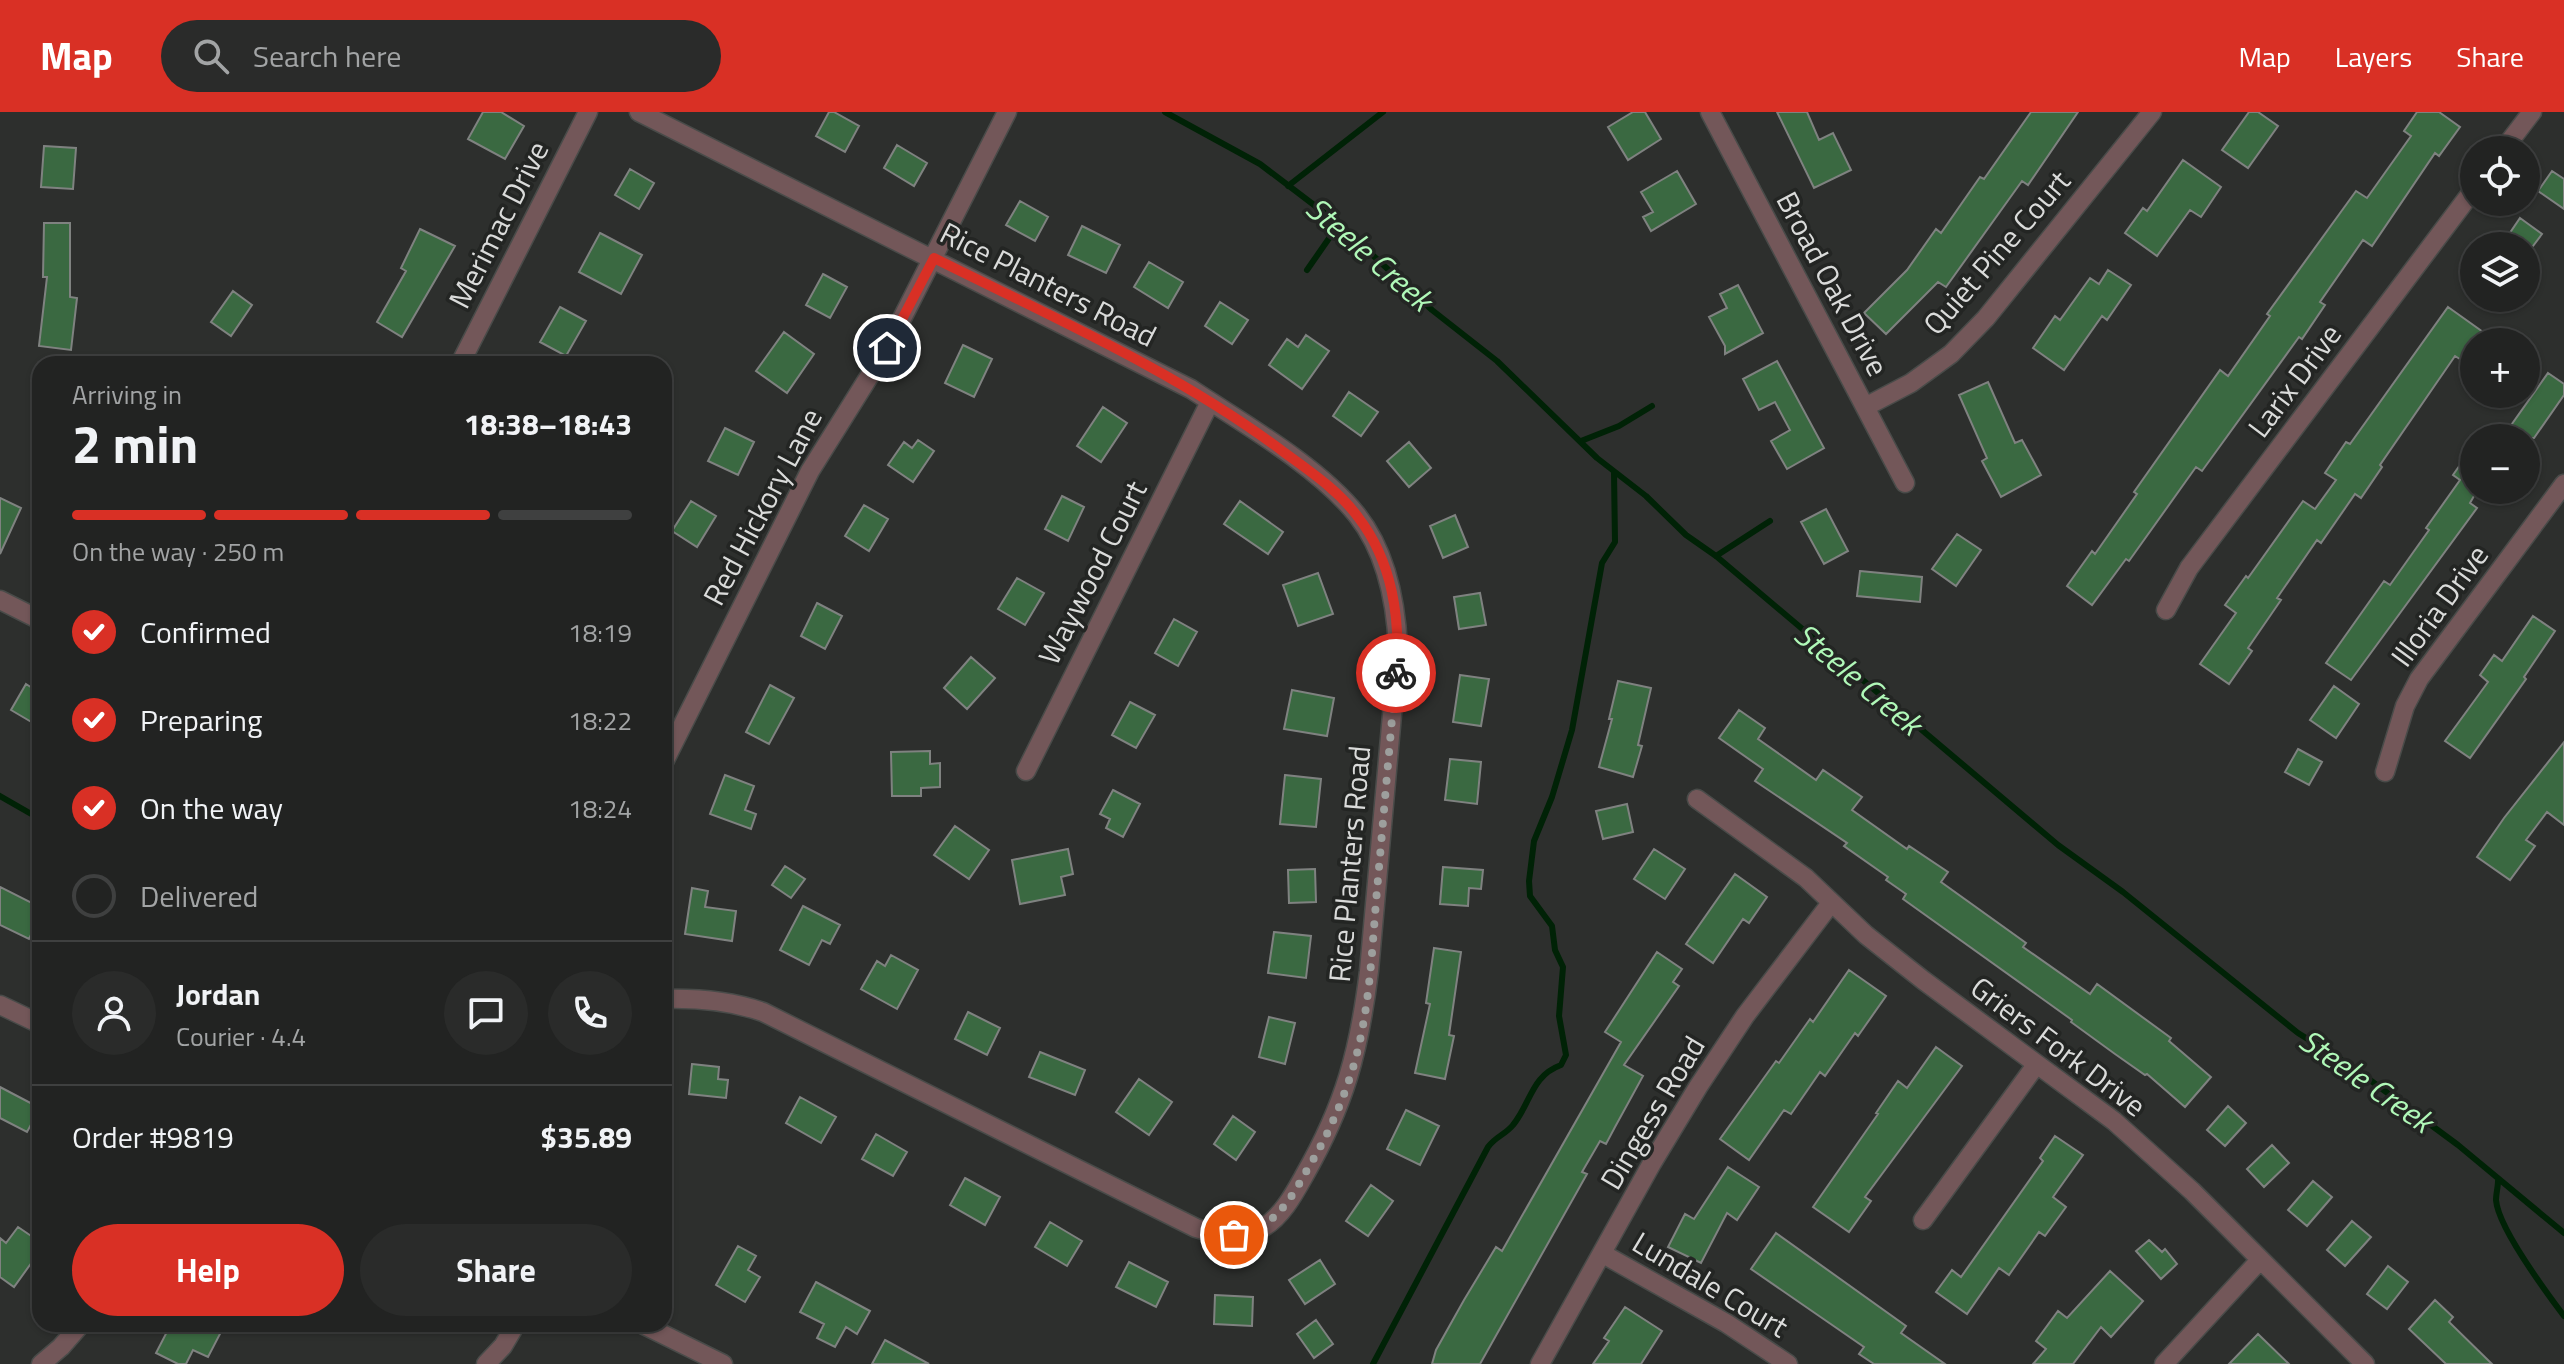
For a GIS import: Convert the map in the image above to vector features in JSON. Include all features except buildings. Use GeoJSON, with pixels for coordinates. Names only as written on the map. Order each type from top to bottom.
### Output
{"type":"FeatureCollection","features":[{"type":"Feature","properties":{"kind":"street","name":"Merimac Drive"},"geometry":{"type":"LineString","coordinates":[[464,356],[588,112]]}},
{"type":"Feature","properties":{"kind":"street","name":"Rice Planters Road"},"geometry":{"type":"LineString","coordinates":[[639,112],[1178,382],[1262,436],[1342,498],[1359,517],[1373,540],[1387,574],[1397,621],[1398,648],[1363,1023],[1353,1069],[1322,1146],[1277,1217],[1263,1228],[1244,1234],[1215,1234],[1196,1228],[763,1012],[712,1000],[672,999]]}},
{"type":"Feature","properties":{"kind":"street","name":"Red Hickory Lane"},"geometry":{"type":"LineString","coordinates":[[672,746],[810,471],[887,348],[1007,112]]}},
{"type":"Feature","properties":{"kind":"street","name":"Broad Oak Drive"},"geometry":{"type":"LineString","coordinates":[[1710,112],[1905,483]]}},
{"type":"Feature","properties":{"kind":"street","name":"Quiet Pine Court"},"geometry":{"type":"LineString","coordinates":[[1865,407],[1911,383],[1960,345],[1986,318],[2152,112]]}},
{"type":"Feature","properties":{"kind":"street"},"geometry":{"type":"LineString","coordinates":[[2514,136],[2532,112]]}},
{"type":"Feature","properties":{"kind":"street","name":"Larix Drive"},"geometry":{"type":"LineString","coordinates":[[2166,610],[2189,568],[2460,208]]}},
{"type":"Feature","properties":{"kind":"street","name":"Waywood Court"},"geometry":{"type":"LineString","coordinates":[[1026,771],[1210,402]]}},
{"type":"Feature","properties":{"kind":"street","name":"Illoria Drive"},"geometry":{"type":"LineString","coordinates":[[2385,772],[2405,706],[2419,679],[2564,484]]}},
{"type":"Feature","properties":{"kind":"street"},"geometry":{"type":"LineString","coordinates":[[0,600],[32,616]]}},
{"type":"Feature","properties":{"kind":"street","name":"Griers Fork Drive"},"geometry":{"type":"LineString","coordinates":[[1697,799],[1806,878],[1866,935],[2036,1065],[2080,1094],[2154,1155],[2365,1364]]}},
{"type":"Feature","properties":{"kind":"street","name":"Dingess Road"},"geometry":{"type":"LineString","coordinates":[[1540,1364],[1698,1087],[1745,1016],[1831,903]]}},
{"type":"Feature","properties":{"kind":"street"},"geometry":{"type":"LineString","coordinates":[[0,1005],[32,1020]]}},
{"type":"Feature","properties":{"kind":"street"},"geometry":{"type":"LineString","coordinates":[[1923,1220],[2036,1065]]}},
{"type":"Feature","properties":{"kind":"street","name":"Lundale Court"},"geometry":{"type":"LineString","coordinates":[[1603,1254],[1726,1323],[1788,1364]]}},
{"type":"Feature","properties":{"kind":"street"},"geometry":{"type":"LineString","coordinates":[[2164,1364],[2260,1260]]}},
{"type":"Feature","properties":{"kind":"street"},"geometry":{"type":"LineString","coordinates":[[41,1364],[74,1332]]}},
{"type":"Feature","properties":{"kind":"street"},"geometry":{"type":"LineString","coordinates":[[486,1364],[511,1332]]}},
{"type":"Feature","properties":{"kind":"street"},"geometry":{"type":"LineString","coordinates":[[658,1332],[723,1364]]}},
{"type":"Feature","properties":{"kind":"waterway","name":"Steele Creek"},"geometry":{"type":"LineString","coordinates":[[1165,112],[1260,164],[1339,224],[1432,310],[1497,361],[1597,458],[1646,496],[1686,535],[1716,556],[2058,845],[2123,892],[2298,1033],[2351,1066],[2458,1145],[2564,1233]]}},
{"type":"Feature","properties":{"kind":"waterway"},"geometry":{"type":"LineString","coordinates":[[1288,186],[1383,112]]}},
{"type":"Feature","properties":{"kind":"waterway"},"geometry":{"type":"LineString","coordinates":[[1307,270],[1339,224]]}},
{"type":"Feature","properties":{"kind":"waterway"},"geometry":{"type":"LineString","coordinates":[[1581,441],[1619,426],[1652,406]]}},
{"type":"Feature","properties":{"kind":"waterway"},"geometry":{"type":"LineString","coordinates":[[1373,1364],[1488,1147],[1513,1125],[1537,1083],[1561,1065],[1566,1055],[1559,1016],[1563,967],[1555,950],[1552,926],[1530,896],[1529,881],[1534,841],[1552,797],[1572,730],[1602,563],[1615,542],[1614,472]]}},
{"type":"Feature","properties":{"kind":"waterway"},"geometry":{"type":"LineString","coordinates":[[1716,556],[1770,521]]}},
{"type":"Feature","properties":{"kind":"waterway"},"geometry":{"type":"LineString","coordinates":[[0,796],[32,814]]}},
{"type":"Feature","properties":{"kind":"waterway"},"geometry":{"type":"LineString","coordinates":[[2498,1181],[2496,1200],[2505,1227],[2564,1316]]}},
{"type":"Feature","properties":{"kind":"way so far"},"geometry":{"type":"LineString","coordinates":[[1234,1235],[1263,1228],[1277,1217],[1322,1146],[1353,1069],[1363,1023],[1369,971],[1396,673]]}},
{"type":"Feature","properties":{"kind":"route"},"geometry":{"type":"LineString","coordinates":[[887,348],[934,258],[1191,389],[1308,470],[1342,498],[1359,517],[1373,540],[1394,599],[1398,648],[1396,673]]}}]}
